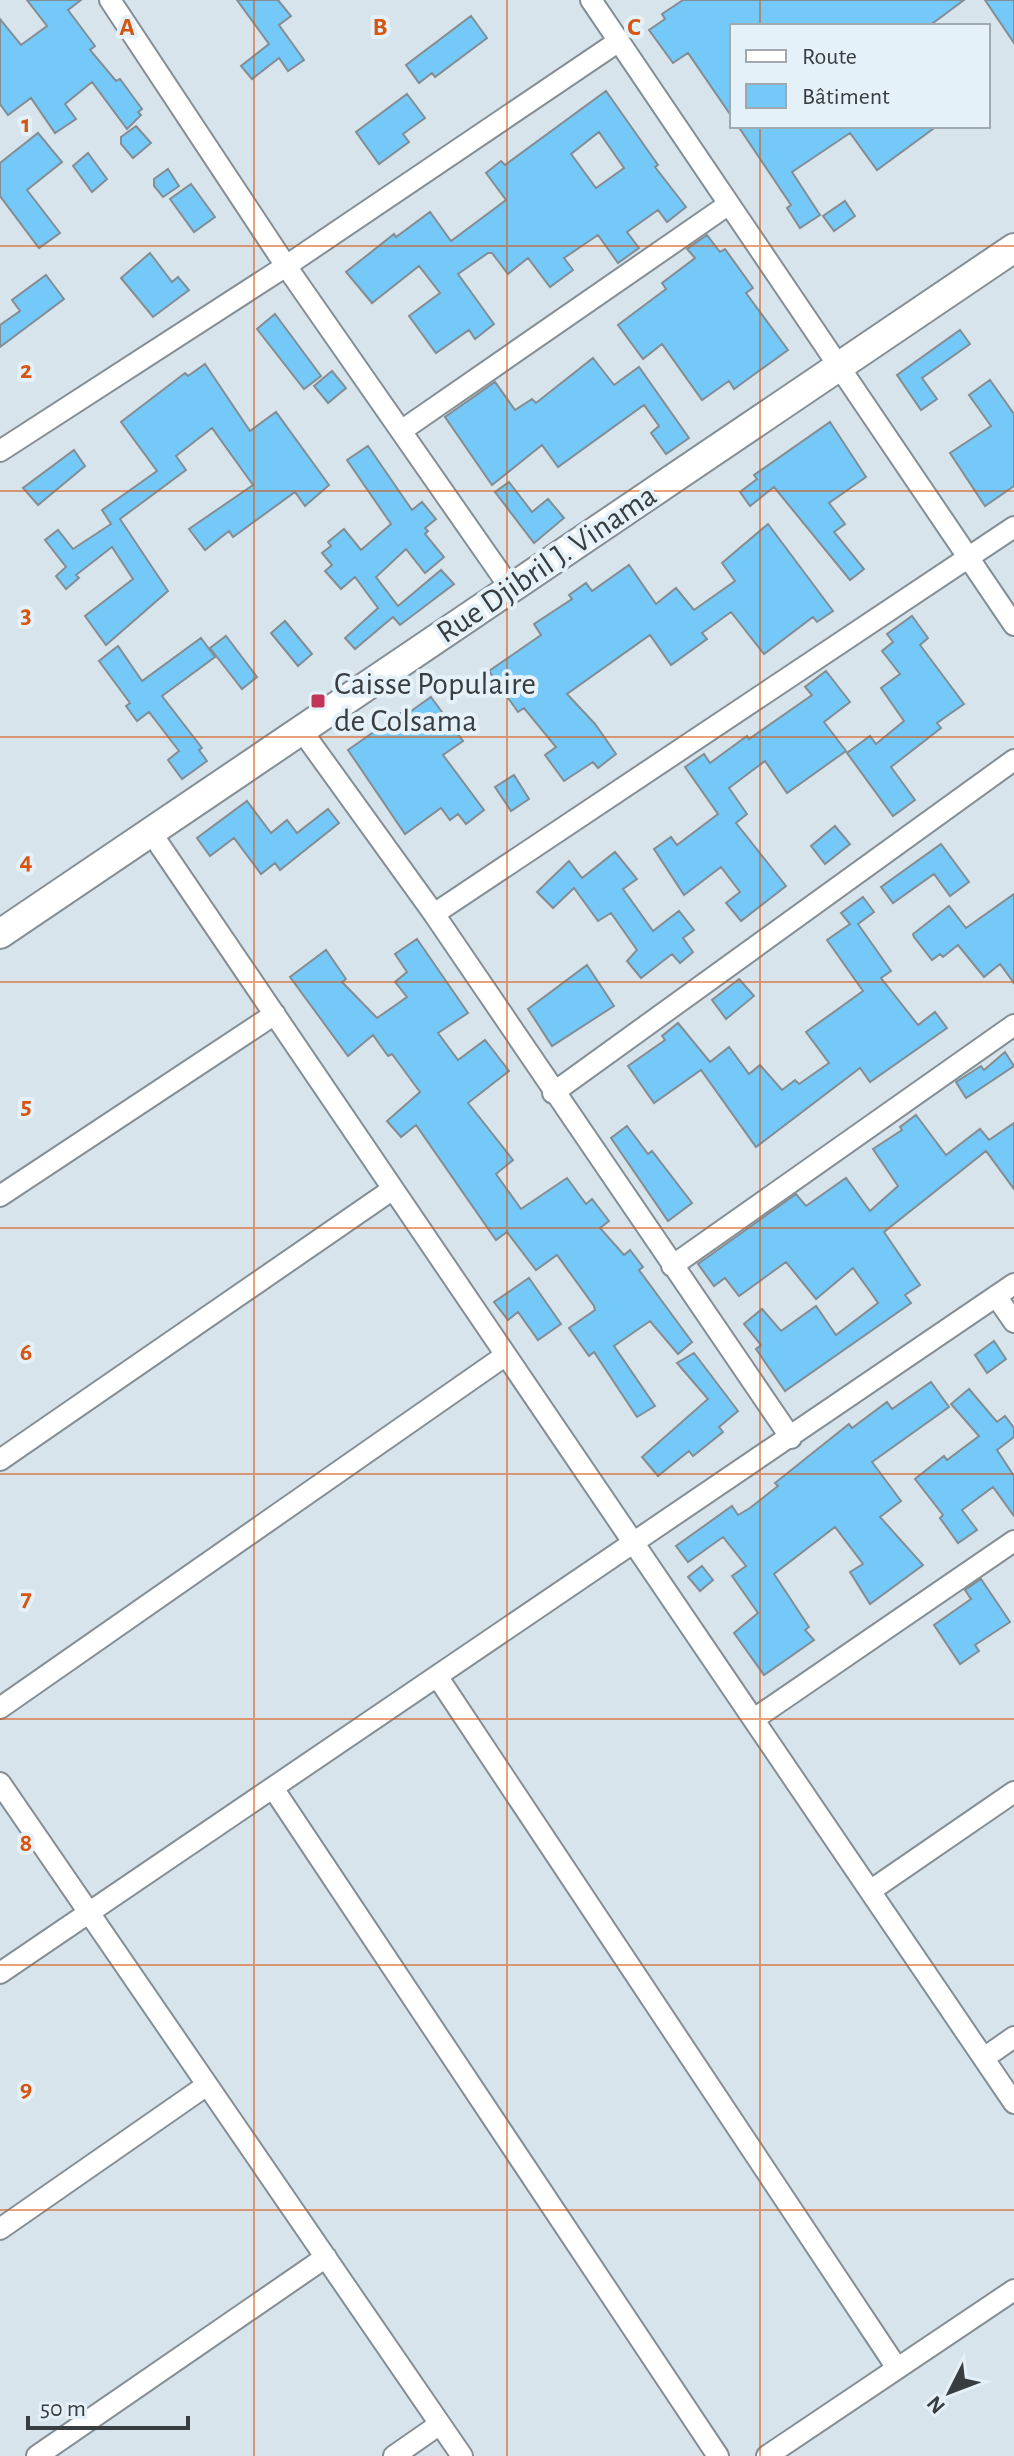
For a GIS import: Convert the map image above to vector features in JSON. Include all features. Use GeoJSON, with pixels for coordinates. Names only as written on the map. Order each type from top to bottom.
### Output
{"type":"FeatureCollection","features":[{"type":"Feature","properties":{"kind":"street"},"geometry":{"type":"LineString","coordinates":[[110,0],[286,266],[511,589]]}},
{"type":"Feature","properties":{"kind":"street"},"geometry":{"type":"LineString","coordinates":[[591,0],[1014,625]]}},
{"type":"Feature","properties":{"kind":"street"},"geometry":{"type":"LineString","coordinates":[[0,451],[286,266],[619,41]]}},
{"type":"Feature","properties":{"kind":"street"},"geometry":{"type":"LineString","coordinates":[[401,431],[729,204]]}},
{"type":"Feature","properties":{"kind":"street","name":"Rue Djibril J. Vinama"},"geometry":{"type":"LineString","coordinates":[[0,934],[1014,248]]}},
{"type":"Feature","properties":{"kind":"street"},"geometry":{"type":"LineString","coordinates":[[434,914],[1014,527]]}},
{"type":"Feature","properties":{"kind":"street"},"geometry":{"type":"LineString","coordinates":[[302,731],[434,914],[553,1093],[791,1438]]}},
{"type":"Feature","properties":{"kind":"street"},"geometry":{"type":"LineString","coordinates":[[553,1093],[1014,760]]}},
{"type":"Feature","properties":{"kind":"street"},"geometry":{"type":"LineString","coordinates":[[150,831],[1014,2103]]}},
{"type":"Feature","properties":{"kind":"street"},"geometry":{"type":"LineString","coordinates":[[0,1196],[275,1014]]}},
{"type":"Feature","properties":{"kind":"street"},"geometry":{"type":"LineString","coordinates":[[672,1266],[1014,1025]]}},
{"type":"Feature","properties":{"kind":"street"},"geometry":{"type":"LineString","coordinates":[[0,1460],[393,1189]]}},
{"type":"Feature","properties":{"kind":"street"},"geometry":{"type":"LineString","coordinates":[[0,1973],[1014,1284]]}},
{"type":"Feature","properties":{"kind":"street"},"geometry":{"type":"LineString","coordinates":[[996,1296],[1014,1322]]}},
{"type":"Feature","properties":{"kind":"street"},"geometry":{"type":"LineString","coordinates":[[0,1708],[506,1355]]}},
{"type":"Feature","properties":{"kind":"street"},"geometry":{"type":"LineString","coordinates":[[754,1719],[1014,1541]]}},
{"type":"Feature","properties":{"kind":"street"},"geometry":{"type":"LineString","coordinates":[[437,1676],[897,2368]]}},
{"type":"Feature","properties":{"kind":"street"},"geometry":{"type":"LineString","coordinates":[[0,1783],[462,2456]]}},
{"type":"Feature","properties":{"kind":"street"},"geometry":{"type":"LineString","coordinates":[[273,1788],[718,2456]]}},
{"type":"Feature","properties":{"kind":"street"},"geometry":{"type":"LineString","coordinates":[[870,1891],[1014,1792]]}},
{"type":"Feature","properties":{"kind":"street"},"geometry":{"type":"LineString","coordinates":[[984,2058],[1014,2037]]}},
{"type":"Feature","properties":{"kind":"street"},"geometry":{"type":"LineString","coordinates":[[0,2229],[207,2085]]}},
{"type":"Feature","properties":{"kind":"street"},"geometry":{"type":"LineString","coordinates":[[37,2456],[326,2257]]}},
{"type":"Feature","properties":{"kind":"street"},"geometry":{"type":"LineString","coordinates":[[767,2456],[1014,2290]]}},
{"type":"Feature","properties":{"kind":"street"},"geometry":{"type":"LineString","coordinates":[[394,2456],[440,2424]]}},
{"type":"Feature","properties":{"kind":"building"},"geometry":{"type":"Polygon","coordinates":[[[27,0],[81,0],[68,10],[95,46],[90,50],[116,81],[120,79],[142,109],[138,112],[141,115],[127,129],[92,82],[65,104],[76,119],[55,133],[31,98],[8,115],[0,104],[0,19],[21,45],[47,26],[27,0]]]}},
{"type":"Feature","properties":{"kind":"building"},"geometry":{"type":"Polygon","coordinates":[[[237,0],[278,0],[291,16],[279,25],[304,60],[288,71],[279,58],[252,79],[241,66],[269,44],[237,0]]]}},
{"type":"Feature","properties":{"kind":"building"},"geometry":{"type":"Polygon","coordinates":[[[683,0],[964,0],[932,24],[730,24],[730,114],[688,53],[673,63],[649,30],[665,19],[662,14],[683,0]]]}},
{"type":"Feature","properties":{"kind":"building"},"geometry":{"type":"Polygon","coordinates":[[[985,0],[1014,0],[1014,43],[985,0]]]}},
{"type":"Feature","properties":{"kind":"building"},"geometry":{"type":"Polygon","coordinates":[[[471,16],[487,38],[435,77],[432,73],[419,83],[406,65],[471,16]]]}},
{"type":"Feature","properties":{"kind":"building"},"geometry":{"type":"Polygon","coordinates":[[[606,91],[658,165],[655,167],[686,207],[667,222],[658,210],[627,232],[639,248],[618,263],[598,235],[564,258],[573,270],[550,287],[528,258],[508,274],[492,253],[488,253],[458,274],[494,324],[475,339],[469,330],[436,353],[409,316],[440,293],[419,266],[372,303],[346,272],[394,234],[396,237],[430,212],[451,241],[506,200],[486,173],[501,161],[505,165],[606,91]],[[599,132],[571,154],[596,188],[624,168],[599,132]]]}},
{"type":"Feature","properties":{"kind":"building"},"geometry":{"type":"Polygon","coordinates":[[[407,94],[425,118],[403,134],[409,142],[379,164],[356,132],[407,94]]]}},
{"type":"Feature","properties":{"kind":"building"},"geometry":{"type":"Polygon","coordinates":[[[136,126],[151,143],[133,158],[121,144],[121,137],[136,126]]]}},
{"type":"Feature","properties":{"kind":"building"},"geometry":{"type":"Polygon","coordinates":[[[739,128],[934,128],[877,170],[850,133],[792,172],[820,215],[800,228],[787,208],[791,205],[739,128]]]}},
{"type":"Feature","properties":{"kind":"building"},"geometry":{"type":"Polygon","coordinates":[[[38,133],[62,162],[27,190],[60,233],[39,248],[0,196],[0,163],[38,133]]]}},
{"type":"Feature","properties":{"kind":"building"},"geometry":{"type":"Polygon","coordinates":[[[88,153],[107,179],[92,192],[73,166],[88,153]]]}},
{"type":"Feature","properties":{"kind":"building"},"geometry":{"type":"Polygon","coordinates":[[[168,169],[179,186],[163,197],[154,186],[154,179],[168,169]]]}},
{"type":"Feature","properties":{"kind":"building"},"geometry":{"type":"Polygon","coordinates":[[[191,184],[215,217],[194,232],[170,199],[191,184]]]}},
{"type":"Feature","properties":{"kind":"building"},"geometry":{"type":"Polygon","coordinates":[[[845,201],[855,216],[834,231],[823,216],[845,201]]]}},
{"type":"Feature","properties":{"kind":"building"},"geometry":{"type":"Polygon","coordinates":[[[707,235],[720,252],[725,249],[753,288],[746,293],[788,350],[734,389],[729,381],[702,400],[662,344],[643,359],[618,325],[666,289],[662,283],[695,258],[687,249],[707,235]]]}},
{"type":"Feature","properties":{"kind":"building"},"geometry":{"type":"Polygon","coordinates":[[[150,253],[172,282],[178,277],[189,290],[153,317],[121,278],[150,253]]]}},
{"type":"Feature","properties":{"kind":"building"},"geometry":{"type":"Polygon","coordinates":[[[46,275],[64,299],[0,347],[0,325],[20,311],[12,300],[46,275]]]}},
{"type":"Feature","properties":{"kind":"building"},"geometry":{"type":"Polygon","coordinates":[[[275,314],[321,376],[304,389],[257,329],[275,314]]]}},
{"type":"Feature","properties":{"kind":"building"},"geometry":{"type":"Polygon","coordinates":[[[960,330],[970,344],[922,378],[937,399],[921,410],[897,375],[960,330]]]}},
{"type":"Feature","properties":{"kind":"building"},"geometry":{"type":"Polygon","coordinates":[[[593,358],[614,385],[639,367],[689,438],[666,454],[651,433],[659,426],[644,405],[558,467],[542,445],[492,485],[445,417],[495,382],[515,410],[532,399],[536,403],[593,358]]]}},
{"type":"Feature","properties":{"kind":"building"},"geometry":{"type":"Polygon","coordinates":[[[205,364],[250,431],[276,412],[329,485],[305,506],[295,492],[233,537],[229,531],[205,550],[189,529],[253,485],[212,428],[176,456],[186,470],[120,519],[168,591],[106,645],[85,616],[133,579],[112,547],[76,575],[79,578],[66,589],[56,576],[66,567],[45,540],[58,530],[73,549],[111,524],[102,510],[157,471],[121,422],[185,373],[188,376],[205,364]]]}},
{"type":"Feature","properties":{"kind":"building"},"geometry":{"type":"Polygon","coordinates":[[[332,371],[346,388],[328,403],[314,386],[332,371]]]}},
{"type":"Feature","properties":{"kind":"building"},"geometry":{"type":"Polygon","coordinates":[[[990,380],[1014,414],[1014,486],[985,506],[950,453],[991,426],[969,395],[990,380]]]}},
{"type":"Feature","properties":{"kind":"building"},"geometry":{"type":"Polygon","coordinates":[[[830,422],[866,477],[829,503],[845,524],[834,532],[864,569],[850,580],[774,487],[750,506],[740,492],[757,479],[754,475],[830,422]]]}},
{"type":"Feature","properties":{"kind":"building"},"geometry":{"type":"Polygon","coordinates":[[[368,446],[412,510],[422,502],[436,519],[425,528],[428,531],[425,534],[444,557],[425,573],[406,549],[376,577],[398,606],[441,570],[454,584],[400,625],[393,617],[355,649],[345,638],[378,608],[355,577],[341,589],[325,571],[332,565],[322,553],[331,546],[328,542],[344,529],[361,550],[391,524],[347,460],[368,446]]]}},
{"type":"Feature","properties":{"kind":"building"},"geometry":{"type":"Polygon","coordinates":[[[74,450],[85,466],[38,505],[23,488],[74,450]]]}},
{"type":"Feature","properties":{"kind":"building"},"geometry":{"type":"Polygon","coordinates":[[[509,482],[532,512],[548,499],[564,518],[534,543],[495,492],[509,482]]]}},
{"type":"Feature","properties":{"kind":"building"},"geometry":{"type":"Polygon","coordinates":[[[768,524],[833,611],[817,622],[813,617],[764,654],[731,612],[702,633],[707,639],[671,665],[650,635],[567,694],[595,724],[616,754],[598,768],[593,762],[564,781],[545,755],[556,747],[524,708],[518,712],[489,671],[541,635],[534,624],[572,599],[569,595],[586,583],[592,591],[629,565],[656,604],[676,588],[694,610],[735,581],[722,563],[768,524]]]}},
{"type":"Feature","properties":{"kind":"building"},"geometry":{"type":"Polygon","coordinates":[[[912,616],[928,638],[920,645],[964,704],[937,723],[941,728],[891,767],[915,800],[893,816],[847,753],[870,736],[876,744],[904,721],[881,688],[900,674],[882,651],[893,642],[887,634],[912,616]]]}},
{"type":"Feature","properties":{"kind":"building"},"geometry":{"type":"Polygon","coordinates":[[[285,621],[312,654],[298,666],[271,633],[285,621]]]}},
{"type":"Feature","properties":{"kind":"building"},"geometry":{"type":"Polygon","coordinates":[[[226,636],[257,677],[242,689],[210,648],[226,636]]]}},
{"type":"Feature","properties":{"kind":"building"},"geometry":{"type":"Polygon","coordinates":[[[201,638],[215,657],[162,696],[202,748],[199,750],[207,761],[182,779],[168,760],[179,751],[149,712],[137,721],[126,706],[130,703],[99,661],[118,646],[142,681],[201,638]]]}},
{"type":"Feature","properties":{"kind":"building"},"geometry":{"type":"Polygon","coordinates":[[[826,671],[850,702],[824,722],[846,751],[787,793],[765,761],[729,788],[747,814],[736,823],[786,886],[741,921],[726,903],[740,892],[721,867],[684,895],[654,849],[671,837],[677,845],[718,814],[685,767],[704,754],[710,763],[747,736],[749,739],[812,695],[805,687],[826,671]]]}},
{"type":"Feature","properties":{"kind":"building"},"geometry":{"type":"Polygon","coordinates":[[[431,697],[463,741],[443,755],[484,810],[466,824],[458,814],[450,820],[441,808],[405,834],[348,750],[408,708],[411,711],[431,697]]]}},
{"type":"Feature","properties":{"kind":"building"},"geometry":{"type":"Polygon","coordinates":[[[514,775],[529,799],[511,811],[495,787],[514,775]]]}},
{"type":"Feature","properties":{"kind":"building"},"geometry":{"type":"Polygon","coordinates":[[[247,801],[271,833],[287,820],[297,833],[328,809],[339,823],[280,870],[275,863],[261,874],[234,838],[210,856],[197,838],[247,801]]]}},
{"type":"Feature","properties":{"kind":"building"},"geometry":{"type":"Polygon","coordinates":[[[835,826],[850,844],[825,864],[811,846],[835,826]]]}},
{"type":"Feature","properties":{"kind":"building"},"geometry":{"type":"Polygon","coordinates":[[[941,844],[969,882],[950,896],[934,874],[893,903],[881,887],[941,844]]]}},
{"type":"Feature","properties":{"kind":"building"},"geometry":{"type":"Polygon","coordinates":[[[615,852],[637,879],[623,889],[653,931],[679,911],[694,930],[683,938],[693,952],[680,963],[672,954],[641,978],[627,961],[637,950],[611,913],[598,921],[574,888],[553,908],[537,892],[569,861],[582,878],[615,852]]]}},
{"type":"Feature","properties":{"kind":"building"},"geometry":{"type":"Polygon","coordinates":[[[1014,894],[1014,983],[1000,964],[984,977],[958,945],[943,957],[940,954],[932,960],[914,937],[913,934],[949,906],[966,928],[1014,894]]]}},
{"type":"Feature","properties":{"kind":"building"},"geometry":{"type":"Polygon","coordinates":[[[863,897],[874,912],[858,924],[891,971],[881,978],[918,1025],[935,1012],[947,1028],[870,1082],[860,1068],[756,1147],[701,1070],[654,1103],[628,1066],[665,1040],[662,1036],[678,1023],[710,1062],[729,1047],[749,1074],[760,1065],[782,1090],[795,1080],[799,1084],[829,1063],[806,1032],[863,991],[827,940],[850,924],[841,913],[863,897]]]}},
{"type":"Feature","properties":{"kind":"building"},"geometry":{"type":"Polygon","coordinates":[[[417,939],[468,1013],[438,1033],[458,1060],[485,1040],[509,1071],[468,1103],[513,1160],[496,1174],[521,1209],[567,1178],[586,1204],[592,1199],[609,1221],[600,1228],[624,1255],[630,1250],[643,1267],[639,1270],[692,1342],[678,1354],[650,1321],[614,1346],[655,1406],[637,1417],[594,1352],[589,1356],[569,1328],[595,1310],[557,1255],[536,1270],[507,1232],[496,1240],[416,1125],[401,1137],[387,1121],[420,1092],[392,1054],[388,1056],[373,1035],[348,1056],[290,977],[326,950],[346,979],[342,982],[377,1018],[407,997],[395,982],[407,972],[395,954],[417,939]]]}},
{"type":"Feature","properties":{"kind":"building"},"geometry":{"type":"Polygon","coordinates":[[[587,965],[614,1006],[552,1046],[528,1009],[587,965]]]}},
{"type":"Feature","properties":{"kind":"building"},"geometry":{"type":"Polygon","coordinates":[[[739,979],[754,996],[726,1019],[712,1000],[739,979]]]}},
{"type":"Feature","properties":{"kind":"building"},"geometry":{"type":"Polygon","coordinates":[[[1005,1052],[1014,1066],[966,1098],[956,1082],[981,1066],[984,1070],[1005,1052]]]}},
{"type":"Feature","properties":{"kind":"building"},"geometry":{"type":"Polygon","coordinates":[[[916,1115],[946,1155],[980,1129],[989,1140],[1014,1123],[1014,1189],[986,1151],[884,1232],[920,1285],[905,1295],[911,1303],[785,1391],[756,1349],[761,1345],[744,1324],[762,1309],[781,1331],[816,1306],[836,1335],[878,1303],[874,1297],[853,1268],[816,1299],[786,1262],[739,1296],[725,1278],[714,1286],[698,1264],[796,1194],[806,1206],[846,1178],[870,1211],[898,1186],[873,1149],[902,1130],[900,1127],[916,1115]]]}},
{"type":"Feature","properties":{"kind":"building"},"geometry":{"type":"Polygon","coordinates":[[[627,1126],[648,1154],[652,1151],[692,1203],[668,1221],[611,1138],[627,1126]]]}},
{"type":"Feature","properties":{"kind":"building"},"geometry":{"type":"Polygon","coordinates":[[[529,1278],[561,1324],[538,1340],[518,1312],[508,1320],[494,1302],[529,1278]]]}},
{"type":"Feature","properties":{"kind":"building"},"geometry":{"type":"Polygon","coordinates":[[[994,1341],[1006,1359],[987,1373],[975,1355],[994,1341]]]}},
{"type":"Feature","properties":{"kind":"building"},"geometry":{"type":"Polygon","coordinates":[[[694,1353],[738,1411],[719,1427],[723,1432],[693,1456],[689,1451],[658,1476],[642,1457],[708,1399],[677,1363],[694,1353]]]}},
{"type":"Feature","properties":{"kind":"building"},"geometry":{"type":"Polygon","coordinates":[[[931,1382],[949,1407],[872,1462],[901,1501],[880,1517],[923,1565],[870,1604],[850,1572],[863,1564],[835,1527],[774,1574],[809,1627],[805,1630],[814,1640],[764,1675],[734,1633],[758,1613],[732,1576],[746,1566],[723,1537],[688,1562],[676,1546],[732,1506],[738,1515],[750,1508],[778,1486],[775,1483],[849,1424],[852,1428],[887,1402],[892,1409],[931,1382]]]}},
{"type":"Feature","properties":{"kind":"building"},"geometry":{"type":"Polygon","coordinates":[[[969,1389],[997,1422],[1005,1416],[1014,1428],[1014,1437],[997,1450],[1014,1476],[1014,1516],[993,1487],[962,1510],[977,1530],[958,1543],[940,1518],[943,1515],[915,1479],[944,1456],[947,1460],[979,1436],[951,1404],[969,1389]]]}},
{"type":"Feature","properties":{"kind":"building"},"geometry":{"type":"Polygon","coordinates":[[[702,1566],[713,1580],[700,1591],[688,1577],[702,1566]]]}},
{"type":"Feature","properties":{"kind":"building"},"geometry":{"type":"Polygon","coordinates":[[[981,1579],[1010,1622],[975,1645],[979,1651],[960,1664],[934,1625],[971,1599],[965,1590],[981,1579]]]}},
{"type":"Feature","properties":{"kind":"place","name":"Caisse Populaire de Colsama"},"geometry":{"type":"Point","coordinates":[318,701]}}]}
